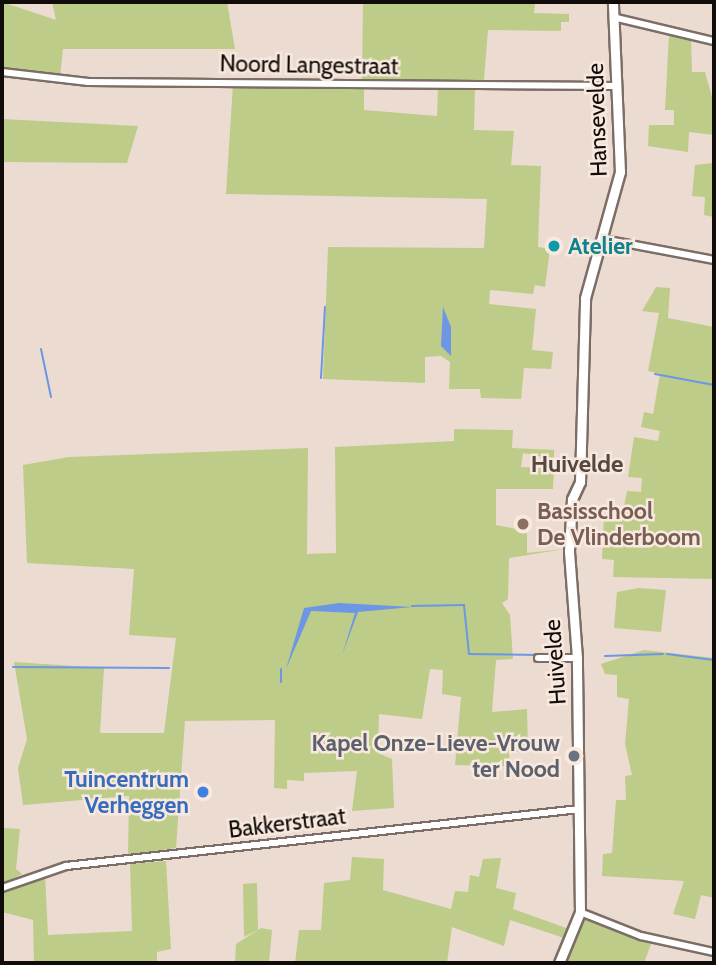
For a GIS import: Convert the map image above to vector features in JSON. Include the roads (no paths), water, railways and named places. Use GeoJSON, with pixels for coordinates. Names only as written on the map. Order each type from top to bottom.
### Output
{"type":"FeatureCollection","features":[{"type":"Feature","properties":{"kind":"street","name":"Hansevelde"},"geometry":{"type":"LineString","coordinates":[[578,399],[586,292],[621,172],[613,2]]}},
{"type":"Feature","properties":{"kind":"street"},"geometry":{"type":"LineString","coordinates":[[613,17],[714,41]]}},
{"type":"Feature","properties":{"kind":"street","name":"Noord Langestraat"},"geometry":{"type":"LineString","coordinates":[[2,72],[88,82],[616,86]]}},
{"type":"Feature","properties":{"kind":"street"},"geometry":{"type":"LineString","coordinates":[[603,239],[714,260]]}},
{"type":"Feature","properties":{"kind":"street","name":"Huivelde"},"geometry":{"type":"LineString","coordinates":[[559,963],[580,912],[577,658],[569,551],[572,499],[580,482],[578,399]]}},
{"type":"Feature","properties":{"kind":"street"},"geometry":{"type":"LineString","coordinates":[[538,658],[577,658]]}},
{"type":"Feature","properties":{"kind":"street","name":"Bakkerstraat"},"geometry":{"type":"LineString","coordinates":[[2,888],[66,866],[580,809]]}},
{"type":"Feature","properties":{"kind":"street"},"geometry":{"type":"LineString","coordinates":[[580,912],[641,936],[714,952]]}},
{"type":"Feature","properties":{"kind":"water"},"geometry":{"type":"Polygon","coordinates":[[[443,307],[451,327],[451,356],[441,346],[443,307]]]}},
{"type":"Feature","properties":{"kind":"water"},"geometry":{"type":"Polygon","coordinates":[[[339,603],[412,607],[358,612],[342,655],[355,613],[311,611],[286,669],[304,608],[339,603]]]}},
{"type":"Feature","properties":{"kind":"waterway"},"geometry":{"type":"LineString","coordinates":[[321,378],[325,307]]}},
{"type":"Feature","properties":{"kind":"waterway"},"geometry":{"type":"LineString","coordinates":[[41,349],[51,397]]}},
{"type":"Feature","properties":{"kind":"waterway"},"geometry":{"type":"LineString","coordinates":[[655,374],[714,385]]}},
{"type":"Feature","properties":{"kind":"waterway"},"geometry":{"type":"LineString","coordinates":[[412,606],[464,605],[469,654],[538,655]]}},
{"type":"Feature","properties":{"kind":"waterway"},"geometry":{"type":"LineString","coordinates":[[605,656],[663,654]]}},
{"type":"Feature","properties":{"kind":"waterway"},"geometry":{"type":"LineString","coordinates":[[667,654],[714,660]]}},
{"type":"Feature","properties":{"kind":"waterway"},"geometry":{"type":"LineString","coordinates":[[13,667],[169,668]]}},
{"type":"Feature","properties":{"kind":"waterway"},"geometry":{"type":"LineString","coordinates":[[281,669],[281,682]]}},
{"type":"Feature","properties":{"kind":"place","name":"Atelier"},"geometry":{"type":"Point","coordinates":[554,246]}},
{"type":"Feature","properties":{"kind":"place","name":"Basisschool De Vlinderboom"},"geometry":{"type":"Point","coordinates":[523,524]}},
{"type":"Feature","properties":{"kind":"place","name":"Kapel Onze-Lieve-Vrouw ter Nood"},"geometry":{"type":"Point","coordinates":[574,756]}},
{"type":"Feature","properties":{"kind":"place","name":"Tuincentrum Verheggen"},"geometry":{"type":"Point","coordinates":[203,792]}},
{"type":"Feature","properties":{"kind":"district","name":"Huivelde"},"geometry":{"type":"Point","coordinates":[577,464]}}]}
